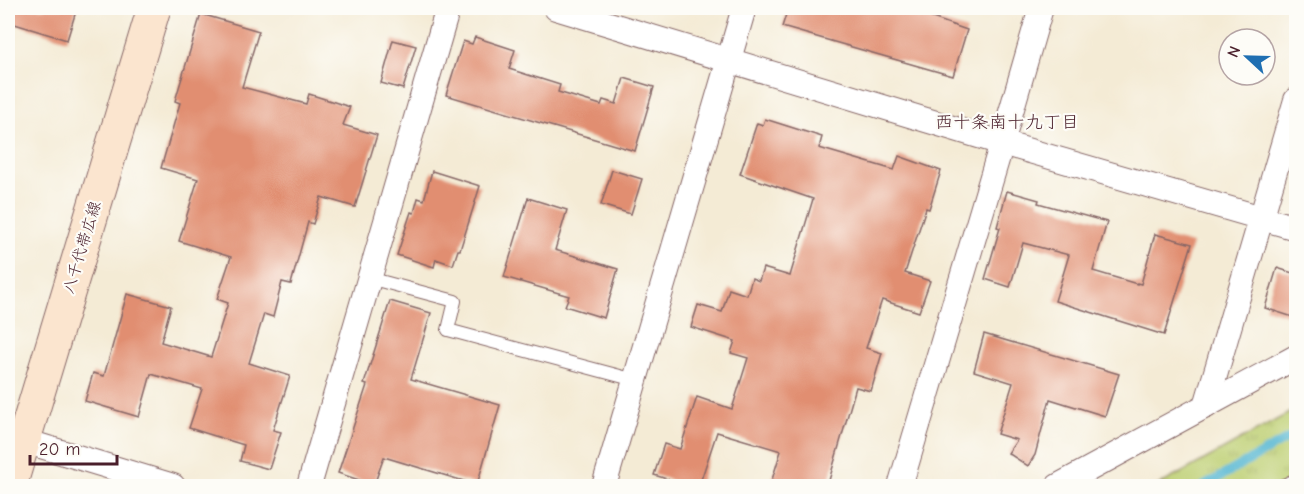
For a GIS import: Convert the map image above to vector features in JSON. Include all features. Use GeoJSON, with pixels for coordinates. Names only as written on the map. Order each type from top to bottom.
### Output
{"type":"FeatureCollection","features":[{"type":"Feature","properties":{"kind":"main road","name":"八千代帯広線"},"geometry":{"type":"LineString","coordinates":[[10,486],[15,438],[154,8]]}},
{"type":"Feature","properties":{"kind":"street"},"geometry":{"type":"LineString","coordinates":[[309,486],[448,8]]}},
{"type":"Feature","properties":{"kind":"street"},"geometry":{"type":"LineString","coordinates":[[556,8],[1002,143],[1296,228]]}},
{"type":"Feature","properties":{"kind":"street"},"geometry":{"type":"LineString","coordinates":[[604,486],[744,8]]}},
{"type":"Feature","properties":{"kind":"street"},"geometry":{"type":"LineString","coordinates":[[900,486],[1041,8]]}},
{"type":"Feature","properties":{"kind":"street"},"geometry":{"type":"LineString","coordinates":[[1206,406],[1296,100]]}},
{"type":"Feature","properties":{"kind":"street"},"geometry":{"type":"LineString","coordinates":[[1058,486],[1296,357]]}},
{"type":"Feature","properties":{"kind":"street"},"geometry":{"type":"LineString","coordinates":[[15,438],[173,486]]}},
{"type":"Feature","properties":{"kind":"lane"},"geometry":{"type":"LineString","coordinates":[[369,278],[455,301],[448,330],[635,380]]}},
{"type":"Feature","properties":{"kind":"lane"},"geometry":{"type":"LineString","coordinates":[[1282,486],[1296,478]]}},
{"type":"Feature","properties":{"kind":"green space"},"geometry":{"type":"Polygon","coordinates":[[[1296,409],[1296,486],[1157,486],[1296,409]]]}},
{"type":"Feature","properties":{"kind":"building"},"geometry":{"type":"Polygon","coordinates":[[[8,8],[77,8],[67,40],[8,22],[8,8]]]}},
{"type":"Feature","properties":{"kind":"building"},"geometry":{"type":"Polygon","coordinates":[[[788,8],[904,8],[967,30],[953,76],[782,27],[788,8]]]}},
{"type":"Feature","properties":{"kind":"building"},"geometry":{"type":"Polygon","coordinates":[[[201,14],[259,31],[242,87],[306,104],[309,94],[350,107],[343,125],[377,135],[355,207],[321,197],[313,224],[308,222],[291,284],[282,282],[273,317],[264,314],[249,363],[290,376],[273,430],[281,432],[269,469],[240,461],[244,445],[189,428],[202,389],[151,374],[139,417],[85,401],[93,373],[104,376],[127,294],[171,306],[161,342],[211,357],[228,303],[217,299],[231,257],[179,241],[198,179],[161,168],[180,103],[175,101],[201,14]]]}},
{"type":"Feature","properties":{"kind":"building"},"geometry":{"type":"Polygon","coordinates":[[[475,37],[515,50],[509,69],[560,85],[558,92],[601,105],[603,100],[616,104],[624,78],[654,87],[635,151],[446,95],[463,41],[472,44],[475,37]]]}},
{"type":"Feature","properties":{"kind":"building"},"geometry":{"type":"Polygon","coordinates":[[[393,40],[416,46],[403,89],[381,83],[393,40]]]}},
{"type":"Feature","properties":{"kind":"building"},"geometry":{"type":"Polygon","coordinates":[[[765,119],[822,137],[819,148],[894,170],[899,156],[941,171],[929,209],[926,208],[905,273],[930,281],[919,312],[882,300],[866,348],[882,353],[871,391],[856,387],[828,484],[818,480],[816,486],[770,486],[781,451],[717,432],[699,486],[690,486],[654,475],[664,444],[680,449],[697,397],[732,409],[748,358],[731,353],[735,341],[691,327],[698,305],[722,312],[729,289],[747,295],[752,278],[759,281],[763,268],[790,276],[813,199],[740,174],[757,123],[763,125],[765,119]]]}},
{"type":"Feature","properties":{"kind":"building"},"geometry":{"type":"Polygon","coordinates":[[[612,170],[642,179],[631,214],[601,205],[612,170]]]}},
{"type":"Feature","properties":{"kind":"building"},"geometry":{"type":"Polygon","coordinates":[[[432,171],[480,186],[453,265],[436,259],[434,267],[397,255],[411,212],[414,213],[418,198],[424,200],[432,171]]]}},
{"type":"Feature","properties":{"kind":"building"},"geometry":{"type":"Polygon","coordinates":[[[1007,191],[1039,200],[1038,203],[1107,222],[1093,271],[1137,284],[1141,284],[1155,234],[1192,244],[1164,335],[1055,301],[1069,255],[1023,243],[1010,287],[985,279],[1000,228],[997,227],[1007,191]]]}},
{"type":"Feature","properties":{"kind":"building"},"geometry":{"type":"Polygon","coordinates":[[[528,198],[567,210],[555,250],[618,269],[604,318],[565,306],[569,296],[504,277],[528,198]]]}},
{"type":"Feature","properties":{"kind":"building"},"geometry":{"type":"Polygon","coordinates":[[[1277,268],[1296,274],[1296,318],[1265,308],[1277,268]]]}},
{"type":"Feature","properties":{"kind":"building"},"geometry":{"type":"Polygon","coordinates":[[[390,301],[431,313],[411,379],[500,405],[477,485],[384,457],[374,485],[338,473],[367,385],[364,384],[390,301]]]}},
{"type":"Feature","properties":{"kind":"building"},"geometry":{"type":"Polygon","coordinates":[[[984,334],[1119,374],[1105,416],[1050,399],[1035,455],[1028,466],[1008,453],[1017,440],[997,434],[1013,383],[974,371],[984,334]]]}},
{"type":"Feature","properties":{"kind":"waterway"},"geometry":{"type":"LineString","coordinates":[[1204,486],[1296,434]]}},
{"type":"Feature","properties":{"kind":"district","name":"西十条南十九丁目"},"geometry":{"type":"Point","coordinates":[1007,122]}}]}
